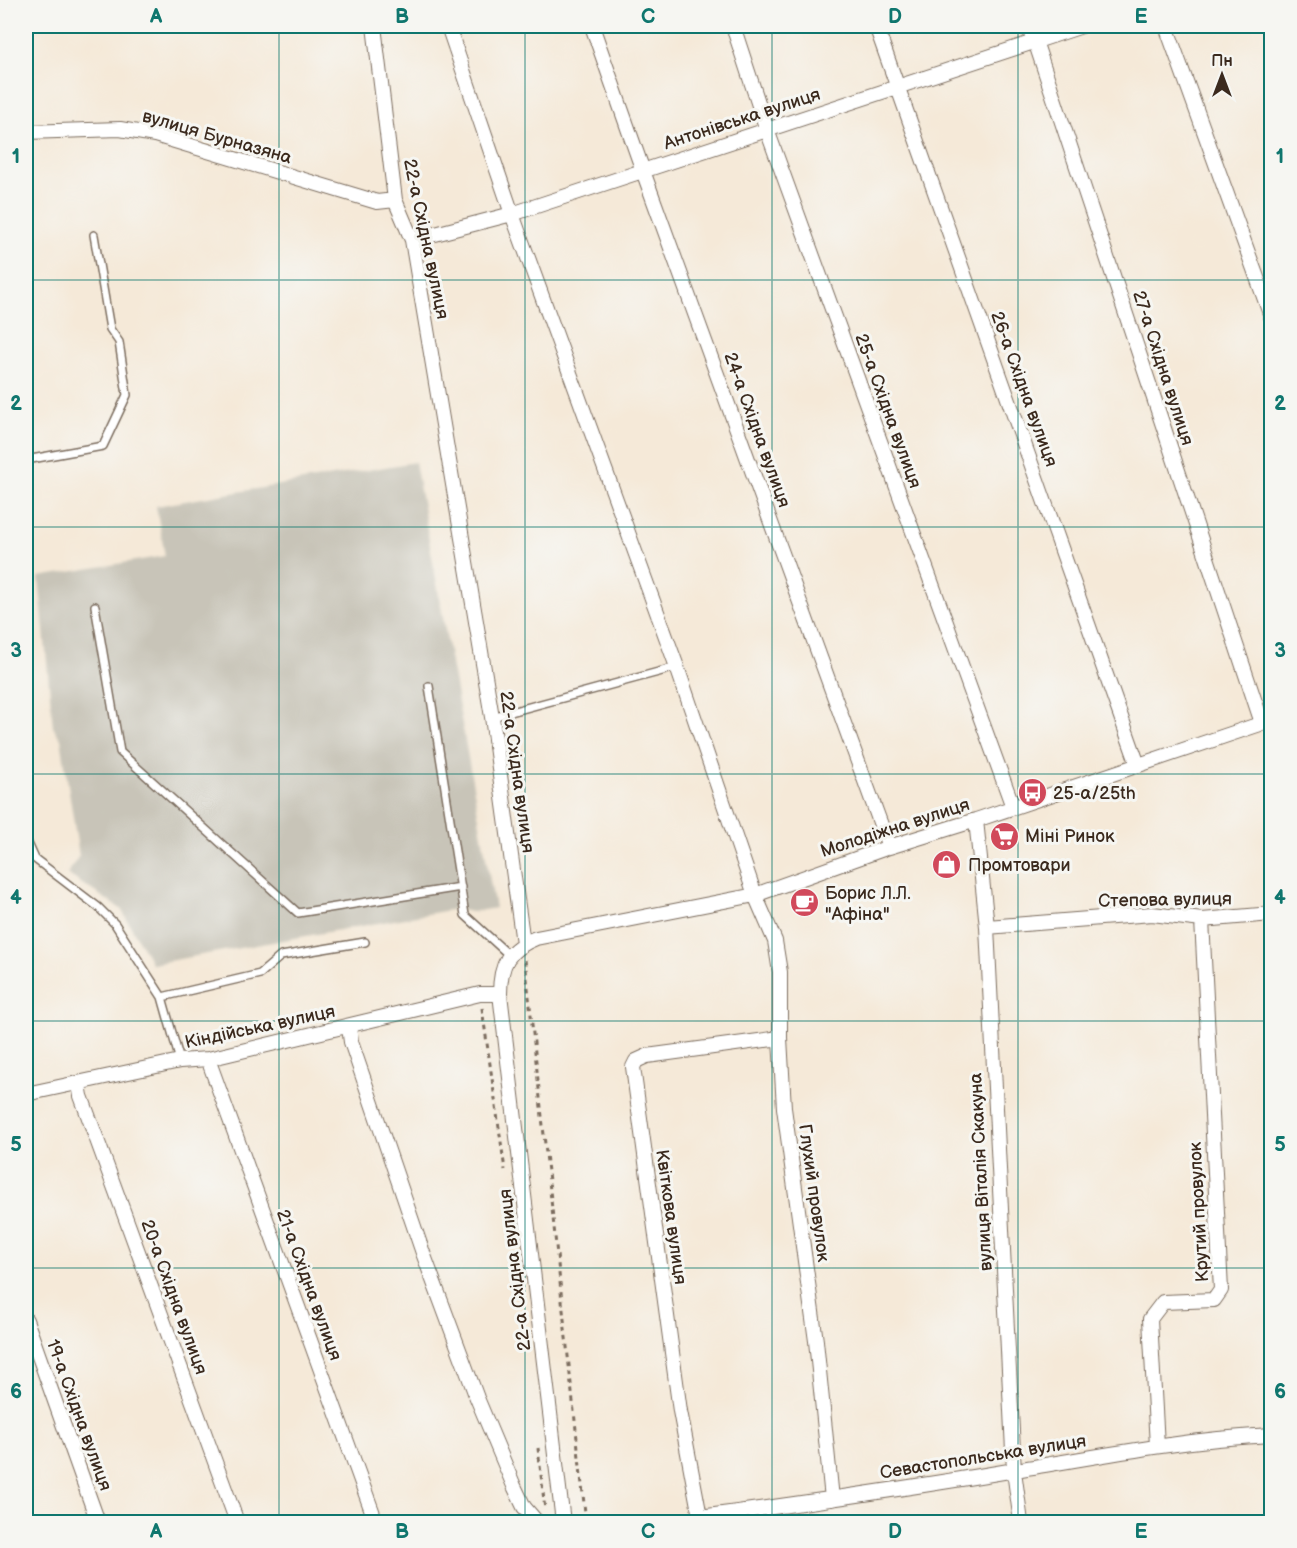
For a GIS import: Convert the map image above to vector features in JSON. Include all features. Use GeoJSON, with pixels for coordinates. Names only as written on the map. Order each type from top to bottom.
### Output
{"type":"FeatureCollection","features":[{"type":"Feature","properties":{"kind":"street","name":"22-а Східна вулиця"},"geometry":{"type":"LineString","coordinates":[[374,26],[395,200],[412,240],[492,717],[523,943]]}},
{"type":"Feature","properties":{"kind":"street","name":"Глухий провулок"},"geometry":{"type":"LineString","coordinates":[[448,26],[512,214],[677,668],[755,895],[775,940],[778,954],[784,1108],[816,1341],[832,1499]]}},
{"type":"Feature","properties":{"kind":"street","name":"24-а Східна вулиця"},"geometry":{"type":"LineString","coordinates":[[592,26],[889,847]]}},
{"type":"Feature","properties":{"kind":"street","name":"25-а Східна вулиця"},"geometry":{"type":"LineString","coordinates":[[732,26],[767,130],[1013,807]]}},
{"type":"Feature","properties":{"kind":"street","name":"26-а Східна вулиця"},"geometry":{"type":"LineString","coordinates":[[876,26],[1138,765]]}},
{"type":"Feature","properties":{"kind":"street","name":"27-а Східна вулиця"},"geometry":{"type":"LineString","coordinates":[[1027,26],[1035,41],[1267,721]]}},
{"type":"Feature","properties":{"kind":"street","name":"Антонівська вулиця"},"geometry":{"type":"LineString","coordinates":[[412,240],[512,214],[1082,26]]}},
{"type":"Feature","properties":{"kind":"street"},"geometry":{"type":"LineString","coordinates":[[1166,26],[1272,319]]}},
{"type":"Feature","properties":{"kind":"street","name":"вулиця Бурназяна"},"geometry":{"type":"LineString","coordinates":[[26,132],[120,129],[155,135],[377,202],[395,200]]}},
{"type":"Feature","properties":{"kind":"street","name":"Молодіжна вулиця"},"geometry":{"type":"LineString","coordinates":[[523,943],[536,938],[755,895],[889,847],[976,820],[1267,721]]}},
{"type":"Feature","properties":{"kind":"street","name":"вулиця Віталія Скакуна"},"geometry":{"type":"LineString","coordinates":[[976,820],[987,927],[1014,1471],[1021,1522]]}},
{"type":"Feature","properties":{"kind":"street","name":"Степова вулиця"},"geometry":{"type":"LineString","coordinates":[[987,927],[1152,915],[1202,920],[1272,914]]}},
{"type":"Feature","properties":{"kind":"street","name":"Крутий провулок"},"geometry":{"type":"LineString","coordinates":[[1157,1446],[1150,1318],[1163,1302],[1214,1300],[1221,1290],[1202,920]]}},
{"type":"Feature","properties":{"kind":"street"},"geometry":{"type":"LineString","coordinates":[[509,955],[523,943]]}},
{"type":"Feature","properties":{"kind":"street","name":"22-а Східна вулиця"},"geometry":{"type":"LineString","coordinates":[[509,955],[502,972],[500,994],[563,1522]]}},
{"type":"Feature","properties":{"kind":"street","name":"Кіндійська вулиця"},"geometry":{"type":"LineString","coordinates":[[26,1094],[180,1061],[208,1059],[480,994],[500,994]]}},
{"type":"Feature","properties":{"kind":"street"},"geometry":{"type":"LineString","coordinates":[[349,1027],[351,1042],[423,1253],[465,1364],[514,1486],[524,1507],[537,1522]]}},
{"type":"Feature","properties":{"kind":"street","name":"Квіткова вулиця"},"geometry":{"type":"LineString","coordinates":[[700,1520],[680,1411],[633,1067],[636,1061],[647,1056],[780,1038]]}},
{"type":"Feature","properties":{"kind":"street","name":"21-а Східна вулиця"},"geometry":{"type":"LineString","coordinates":[[208,1059],[376,1522]]}},
{"type":"Feature","properties":{"kind":"street","name":"20-а Східна вулиця"},"geometry":{"type":"LineString","coordinates":[[79,1084],[81,1096],[237,1522]]}},
{"type":"Feature","properties":{"kind":"street","name":"19-а Східна вулиця"},"geometry":{"type":"LineString","coordinates":[[26,1320],[98,1522]]}},
{"type":"Feature","properties":{"kind":"street","name":"Севастопольська вулиця"},"geometry":{"type":"LineString","coordinates":[[700,1520],[1014,1471],[1157,1446],[1230,1437],[1272,1435]]}},
{"type":"Feature","properties":{"kind":"lane"},"geometry":{"type":"LineString","coordinates":[[26,460],[103,446],[127,395],[119,342],[110,329],[94,235]]}},
{"type":"Feature","properties":{"kind":"lane"},"geometry":{"type":"LineString","coordinates":[[95,606],[120,752],[298,913],[461,887]]}},
{"type":"Feature","properties":{"kind":"lane"},"geometry":{"type":"LineString","coordinates":[[492,717],[677,668]]}},
{"type":"Feature","properties":{"kind":"lane"},"geometry":{"type":"LineString","coordinates":[[429,686],[465,915],[509,955]]}},
{"type":"Feature","properties":{"kind":"lane"},"geometry":{"type":"LineString","coordinates":[[26,838],[35,859],[98,907],[115,924],[162,997],[180,1061]]}},
{"type":"Feature","properties":{"kind":"lane"},"geometry":{"type":"LineString","coordinates":[[162,997],[260,974],[281,957],[365,942]]}},
{"type":"Feature","properties":{"kind":"path"},"geometry":{"type":"LineString","coordinates":[[523,943],[586,1522]]}},
{"type":"Feature","properties":{"kind":"shaded area"},"geometry":{"type":"Polygon","coordinates":[[[415,462],[495,908],[472,912],[455,909],[152,964],[121,909],[67,874],[79,856],[61,739],[53,727],[39,577],[165,556],[156,506],[415,462]]]}},
{"type":"Feature","properties":{"kind":"place","name":"25-а/25th"},"geometry":{"type":"Point","coordinates":[1032,793]}},
{"type":"Feature","properties":{"kind":"place","name":"Міні Ринок"},"geometry":{"type":"Point","coordinates":[1004,836]}},
{"type":"Feature","properties":{"kind":"place","name":"Промтовари"},"geometry":{"type":"Point","coordinates":[947,865]}},
{"type":"Feature","properties":{"kind":"place","name":"Борис Л.Л. \"Афіна\""},"geometry":{"type":"Point","coordinates":[804,903]}}]}
